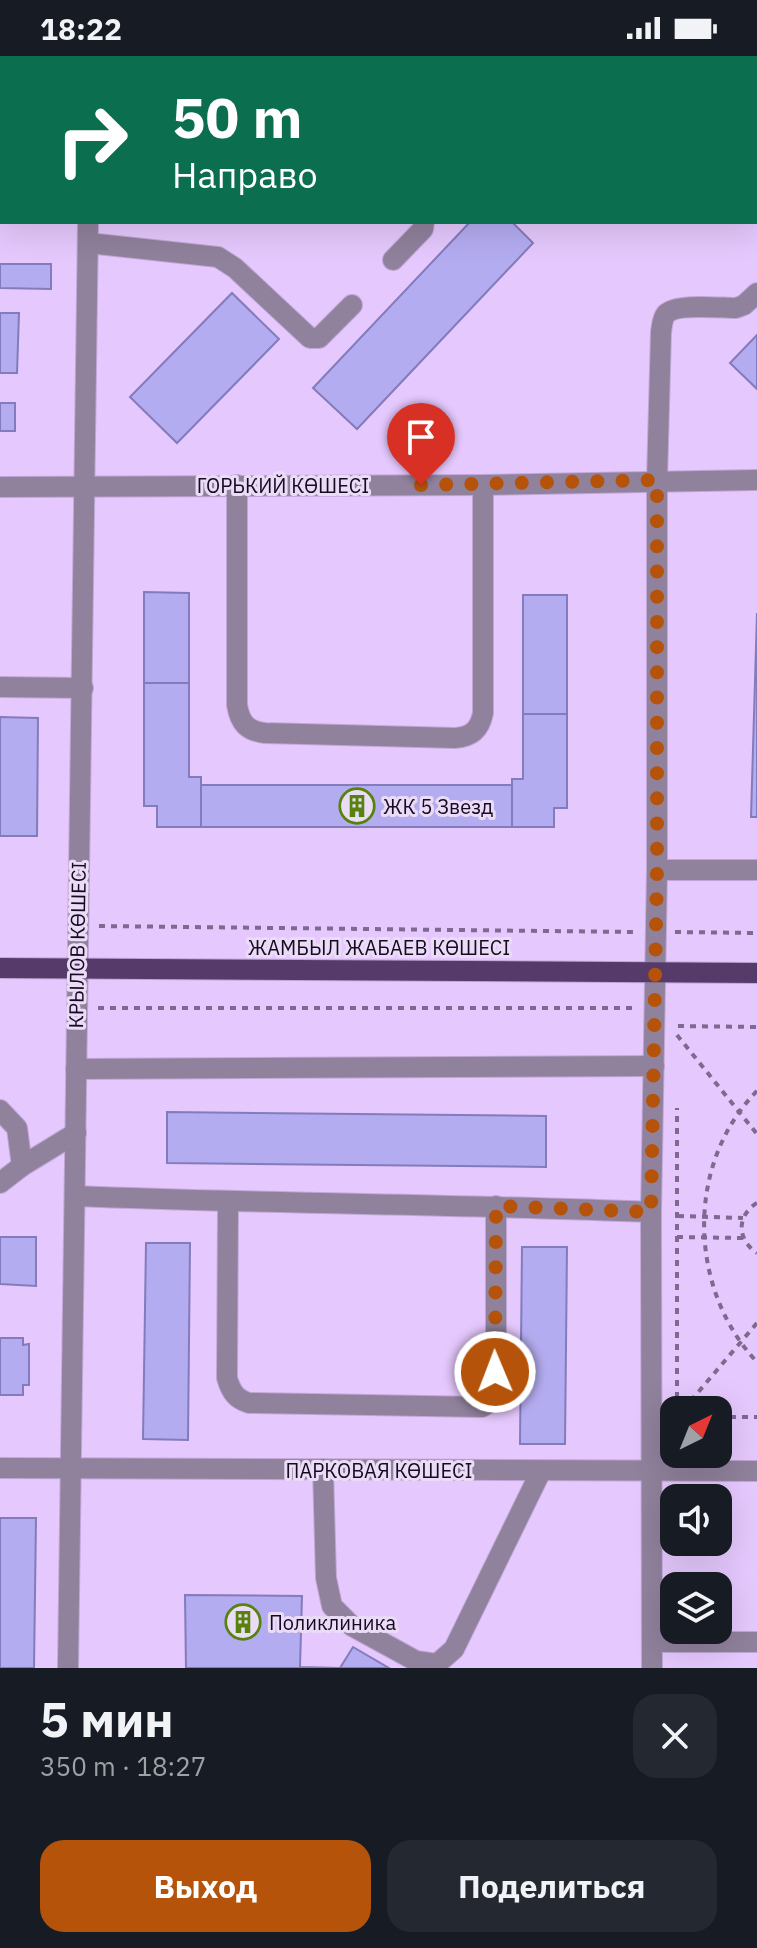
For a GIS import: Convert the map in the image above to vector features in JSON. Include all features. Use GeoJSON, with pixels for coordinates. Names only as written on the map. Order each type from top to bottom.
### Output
{"type":"FeatureCollection","features":[{"type":"Feature","properties":{"kind":"main road","name":"ЖАМБЫЛ ЖАБАЕВ КӨШЕСІ"},"geometry":{"type":"LineString","coordinates":[[0,968],[757,973]]}},
{"type":"Feature","properties":{"kind":"street"},"geometry":{"type":"LineString","coordinates":[[393,260],[423,229],[424,224]]}},
{"type":"Feature","properties":{"kind":"street"},"geometry":{"type":"LineString","coordinates":[[88,232],[218,257],[235,268],[310,338],[319,338],[352,305]]}},
{"type":"Feature","properties":{"kind":"street","name":"КРЫЛОВ КӨШЕСІ"},"geometry":{"type":"LineString","coordinates":[[68,1668],[88,232]]}},
{"type":"Feature","properties":{"kind":"street"},"geometry":{"type":"LineString","coordinates":[[652,1668],[651,1212],[661,332],[665,316],[676,308],[736,308],[757,293]]}},
{"type":"Feature","properties":{"kind":"street","name":"ГОРЬКИЙ КӨШЕСІ"},"geometry":{"type":"LineString","coordinates":[[0,487],[483,485],[757,480]]}},
{"type":"Feature","properties":{"kind":"street"},"geometry":{"type":"LineString","coordinates":[[237,485],[237,705],[238,716],[244,725],[253,732],[265,733],[455,738],[474,733],[483,713],[483,485]]}},
{"type":"Feature","properties":{"kind":"street"},"geometry":{"type":"LineString","coordinates":[[0,687],[83,688]]}},
{"type":"Feature","properties":{"kind":"street"},"geometry":{"type":"LineString","coordinates":[[657,870],[757,870]]}},
{"type":"Feature","properties":{"kind":"street"},"geometry":{"type":"LineString","coordinates":[[76,1069],[654,1066]]}},
{"type":"Feature","properties":{"kind":"street"},"geometry":{"type":"LineString","coordinates":[[0,1110],[17,1128],[22,1166]]}},
{"type":"Feature","properties":{"kind":"street"},"geometry":{"type":"LineString","coordinates":[[0,1183],[76,1133]]}},
{"type":"Feature","properties":{"kind":"street"},"geometry":{"type":"LineString","coordinates":[[76,1196],[228,1203],[496,1206],[651,1212]]}},
{"type":"Feature","properties":{"kind":"street"},"geometry":{"type":"LineString","coordinates":[[228,1203],[227,1378],[230,1390],[238,1399],[249,1403],[482,1407],[491,1402],[496,1392],[496,1206]]}},
{"type":"Feature","properties":{"kind":"street","name":"ПАРКОВАЯ КӨШЕСІ"},"geometry":{"type":"LineString","coordinates":[[0,1468],[757,1471]]}},
{"type":"Feature","properties":{"kind":"street"},"geometry":{"type":"LineString","coordinates":[[323,1469],[326,1578],[332,1606],[352,1626],[426,1664],[437,1664],[454,1649],[541,1471]]}},
{"type":"Feature","properties":{"kind":"street"},"geometry":{"type":"LineString","coordinates":[[652,1642],[757,1642]]}},
{"type":"Feature","properties":{"kind":"path"},"geometry":{"type":"LineString","coordinates":[[77,925],[757,933]]}},
{"type":"Feature","properties":{"kind":"path"},"geometry":{"type":"LineString","coordinates":[[678,1026],[757,1027]]}},
{"type":"Feature","properties":{"kind":"path"},"geometry":{"type":"LineString","coordinates":[[677,1035],[757,1134]]}},
{"type":"Feature","properties":{"kind":"path"},"geometry":{"type":"LineString","coordinates":[[757,1091],[740,1113],[716,1157],[704,1217],[704,1238],[717,1298],[741,1342],[757,1362]]}},
{"type":"Feature","properties":{"kind":"path"},"geometry":{"type":"LineString","coordinates":[[757,1203],[743,1218],[743,1238],[757,1253]]}},
{"type":"Feature","properties":{"kind":"path"},"geometry":{"type":"LineString","coordinates":[[678,1216],[743,1218]]}},
{"type":"Feature","properties":{"kind":"path"},"geometry":{"type":"LineString","coordinates":[[677,1237],[743,1238]]}},
{"type":"Feature","properties":{"kind":"path"},"geometry":{"type":"LineString","coordinates":[[695,1396],[757,1323]]}},
{"type":"Feature","properties":{"kind":"path"},"geometry":{"type":"LineString","coordinates":[[732,1417],[757,1417]]}},
{"type":"Feature","properties":{"kind":"building"},"geometry":{"type":"Polygon","coordinates":[[[468,224],[514,224],[533,243],[357,429],[313,388],[468,224]]]}},
{"type":"Feature","properties":{"kind":"building"},"geometry":{"type":"Polygon","coordinates":[[[0,264],[51,264],[51,289],[0,288],[0,264]]]}},
{"type":"Feature","properties":{"kind":"building"},"geometry":{"type":"Polygon","coordinates":[[[232,293],[279,339],[177,443],[130,397],[232,293]]]}},
{"type":"Feature","properties":{"kind":"building"},"geometry":{"type":"Polygon","coordinates":[[[0,313],[19,313],[17,373],[0,373],[0,313]]]}},
{"type":"Feature","properties":{"kind":"building"},"geometry":{"type":"Polygon","coordinates":[[[757,335],[757,389],[730,363],[757,335]]]}},
{"type":"Feature","properties":{"kind":"building"},"geometry":{"type":"Polygon","coordinates":[[[0,403],[15,403],[15,431],[0,431],[0,403]]]}},
{"type":"Feature","properties":{"kind":"building"},"geometry":{"type":"Polygon","coordinates":[[[144,592],[189,593],[189,683],[144,683],[144,592]]]}},
{"type":"Feature","properties":{"kind":"building"},"geometry":{"type":"Polygon","coordinates":[[[523,595],[567,595],[567,714],[523,714],[523,595]]]}},
{"type":"Feature","properties":{"kind":"building"},"geometry":{"type":"Polygon","coordinates":[[[757,613],[757,817],[751,817],[757,613]]]}},
{"type":"Feature","properties":{"kind":"building"},"geometry":{"type":"Polygon","coordinates":[[[144,683],[189,683],[189,777],[201,777],[201,827],[157,827],[157,806],[144,806],[144,683]]]}},
{"type":"Feature","properties":{"kind":"building","name":"ЖК 5 Звезд"},"geometry":{"type":"Polygon","coordinates":[[[523,714],[567,714],[567,808],[554,808],[554,827],[512,827],[512,779],[523,779],[523,714]]]}},
{"type":"Feature","properties":{"kind":"building"},"geometry":{"type":"Polygon","coordinates":[[[0,717],[38,718],[37,836],[0,836],[0,717]]]}},
{"type":"Feature","properties":{"kind":"building","name":"ЖК 5 Звезд"},"geometry":{"type":"Polygon","coordinates":[[[201,785],[512,785],[512,827],[201,827],[201,785]]]}},
{"type":"Feature","properties":{"kind":"building"},"geometry":{"type":"Polygon","coordinates":[[[167,1112],[546,1116],[546,1167],[167,1163],[167,1112]]]}},
{"type":"Feature","properties":{"kind":"building"},"geometry":{"type":"Polygon","coordinates":[[[0,1237],[36,1237],[36,1286],[0,1284],[0,1237]]]}},
{"type":"Feature","properties":{"kind":"building"},"geometry":{"type":"Polygon","coordinates":[[[146,1243],[190,1243],[188,1440],[143,1439],[146,1243]]]}},
{"type":"Feature","properties":{"kind":"building"},"geometry":{"type":"Polygon","coordinates":[[[522,1247],[567,1247],[565,1444],[520,1444],[522,1247]]]}},
{"type":"Feature","properties":{"kind":"building"},"geometry":{"type":"Polygon","coordinates":[[[0,1338],[23,1338],[23,1345],[29,1344],[29,1385],[23,1385],[23,1395],[0,1395],[0,1338]]]}},
{"type":"Feature","properties":{"kind":"building"},"geometry":{"type":"Polygon","coordinates":[[[0,1518],[36,1518],[34,1668],[0,1668],[0,1518]]]}},
{"type":"Feature","properties":{"kind":"building","name":"Поликлиника"},"geometry":{"type":"Polygon","coordinates":[[[185,1595],[302,1596],[300,1667],[340,1668],[186,1668],[185,1595]]]}},
{"type":"Feature","properties":{"kind":"building"},"geometry":{"type":"Polygon","coordinates":[[[353,1647],[389,1668],[340,1668],[353,1647]]]}},
{"type":"Feature","properties":{"kind":"place","name":"ЖК 5 Звезд"},"geometry":{"type":"Point","coordinates":[357,806]}},
{"type":"Feature","properties":{"kind":"place","name":"Поликлиника"},"geometry":{"type":"Point","coordinates":[243,1622]}},
{"type":"Feature","properties":{"kind":"route"},"geometry":{"type":"LineString","coordinates":[[421,485],[657,480],[657,870],[651,1212],[496,1206],[495,1372]]}}]}
